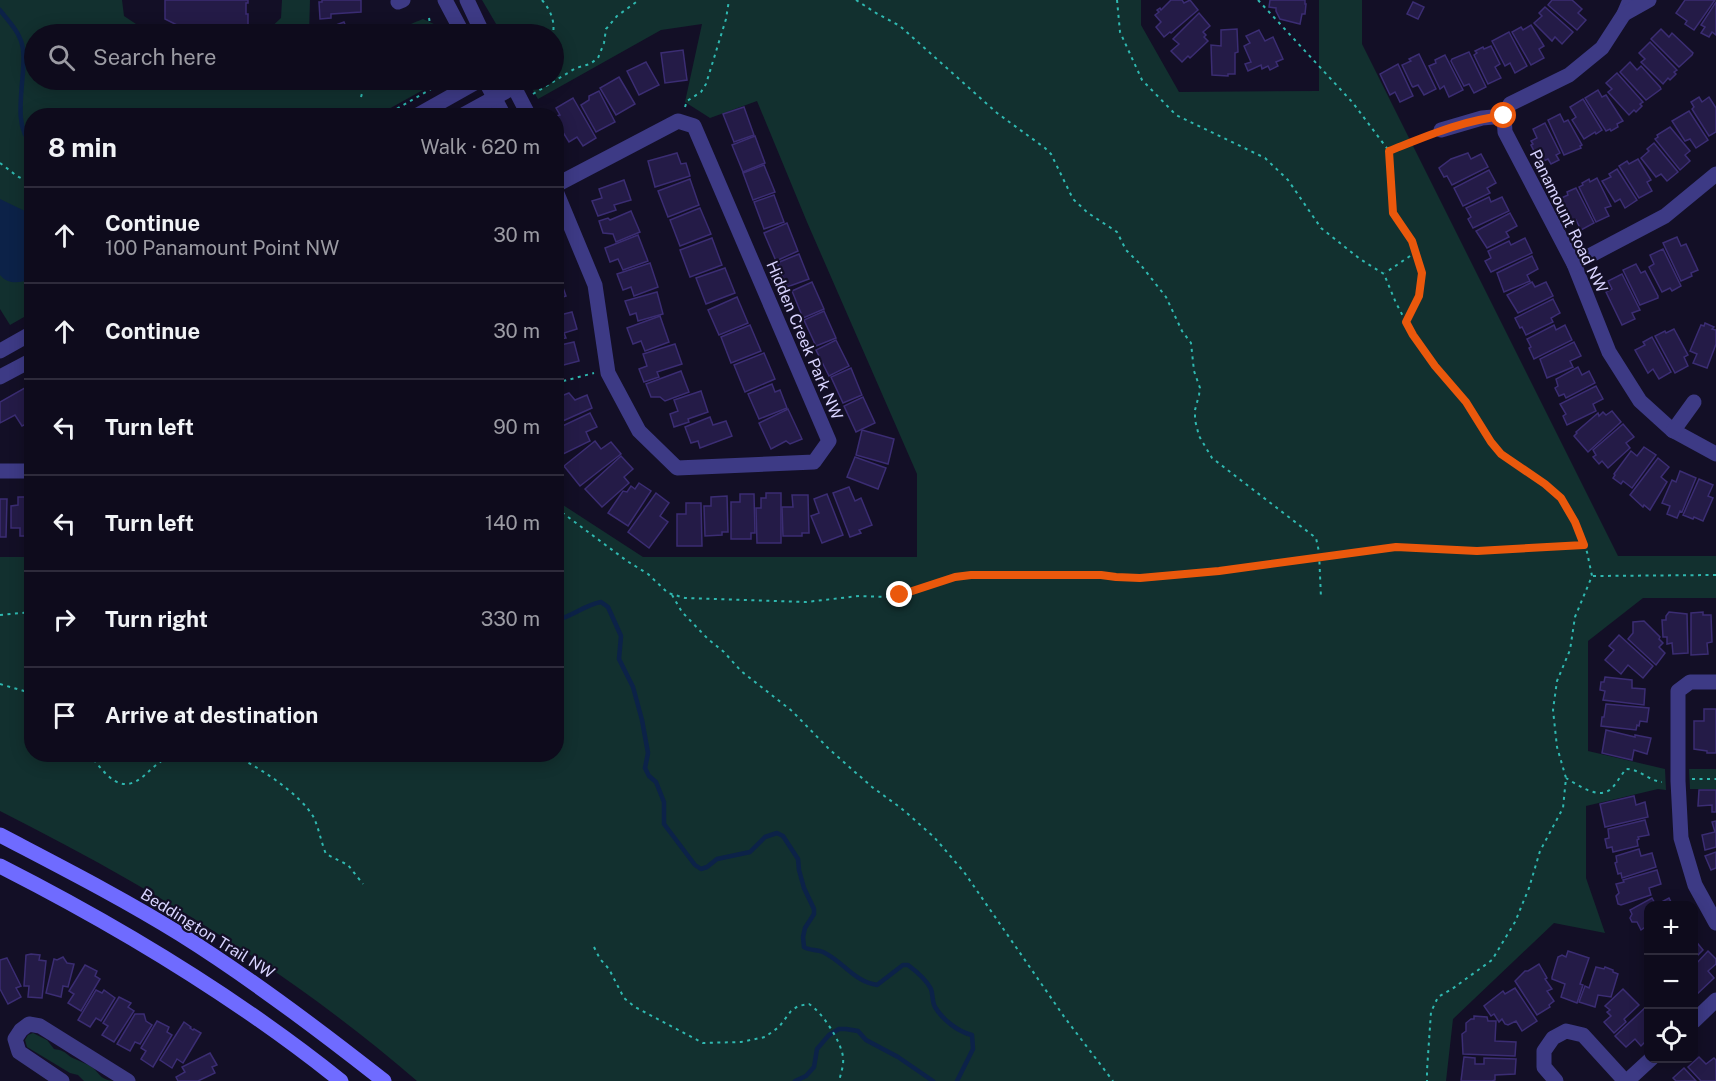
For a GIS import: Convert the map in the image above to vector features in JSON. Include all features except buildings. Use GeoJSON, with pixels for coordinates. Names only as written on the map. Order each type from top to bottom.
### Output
{"type":"FeatureCollection","features":[{"type":"Feature","properties":{"kind":"main road","name":"Beddington Trail NW"},"geometry":{"type":"LineString","coordinates":[[0,835],[104,890],[189,940],[307,1020],[384,1081]]}},
{"type":"Feature","properties":{"kind":"main road"},"geometry":{"type":"LineString","coordinates":[[0,866],[115,927],[160,954],[273,1029],[341,1081]]}},
{"type":"Feature","properties":{"kind":"street"},"geometry":{"type":"LineString","coordinates":[[445,0],[458,24]]}},
{"type":"Feature","properties":{"kind":"street"},"geometry":{"type":"LineString","coordinates":[[467,0],[478,24]]}},
{"type":"Feature","properties":{"kind":"street"},"geometry":{"type":"LineString","coordinates":[[1441,130],[1482,118],[1504,116],[1510,104],[1569,75],[1602,48],[1627,7],[1649,0]]}},
{"type":"Feature","properties":{"kind":"street"},"geometry":{"type":"LineString","coordinates":[[430,108],[462,90]]}},
{"type":"Feature","properties":{"kind":"street"},"geometry":{"type":"LineString","coordinates":[[490,90],[500,108]]}},
{"type":"Feature","properties":{"kind":"street"},"geometry":{"type":"LineString","coordinates":[[475,108],[502,90]]}},
{"type":"Feature","properties":{"kind":"street"},"geometry":{"type":"LineString","coordinates":[[515,90],[525,108]]}},
{"type":"Feature","properties":{"kind":"street","name":"Panamount Road NW"},"geometry":{"type":"LineString","coordinates":[[1504,116],[1505,132],[1574,264],[1609,352],[1640,401],[1673,431],[1716,454]]}},
{"type":"Feature","properties":{"kind":"street","name":"Hidden Creek Park NW"},"geometry":{"type":"LineString","coordinates":[[564,181],[678,122],[694,126],[829,441],[814,462],[677,468],[639,431],[608,373],[596,285],[564,209]]}},
{"type":"Feature","properties":{"kind":"street"},"geometry":{"type":"LineString","coordinates":[[1574,264],[1665,216],[1716,174]]}},
{"type":"Feature","properties":{"kind":"street"},"geometry":{"type":"LineString","coordinates":[[0,351],[24,338]]}},
{"type":"Feature","properties":{"kind":"street"},"geometry":{"type":"LineString","coordinates":[[0,377],[24,364]]}},
{"type":"Feature","properties":{"kind":"street"},"geometry":{"type":"LineString","coordinates":[[1673,431],[1694,402]]}},
{"type":"Feature","properties":{"kind":"street"},"geometry":{"type":"LineString","coordinates":[[0,471],[24,471]]}},
{"type":"Feature","properties":{"kind":"street"},"geometry":{"type":"LineString","coordinates":[[1716,682],[1690,682],[1678,691],[1678,781],[1681,838],[1695,885],[1716,923]]}},
{"type":"Feature","properties":{"kind":"street"},"geometry":{"type":"LineString","coordinates":[[1698,1017],[1716,1000]]}},
{"type":"Feature","properties":{"kind":"street"},"geometry":{"type":"LineString","coordinates":[[62,1081],[19,1052],[15,1039],[29,1024],[40,1026],[128,1081]]}},
{"type":"Feature","properties":{"kind":"street"},"geometry":{"type":"LineString","coordinates":[[1556,1081],[1544,1067],[1544,1051],[1553,1038],[1566,1031],[1583,1035],[1626,1081],[1647,1063]]}},
{"type":"Feature","properties":{"kind":"path"},"geometry":{"type":"LineString","coordinates":[[542,0],[550,10],[553,24]]}},
{"type":"Feature","properties":{"kind":"path"},"geometry":{"type":"LineString","coordinates":[[564,75],[598,58],[606,29],[617,16],[639,0]]}},
{"type":"Feature","properties":{"kind":"path"},"geometry":{"type":"LineString","coordinates":[[685,107],[687,101],[701,92],[706,84],[726,19],[729,0]]}},
{"type":"Feature","properties":{"kind":"path"},"geometry":{"type":"LineString","coordinates":[[856,0],[900,26],[997,113],[1045,148],[1051,154],[1073,199],[1088,213],[1117,232],[1126,250],[1166,297],[1182,331],[1191,343],[1194,371],[1200,388],[1194,414],[1199,436],[1205,447],[1217,463],[1253,488],[1316,538],[1321,598]]}},
{"type":"Feature","properties":{"kind":"path"},"geometry":{"type":"LineString","coordinates":[[1117,0],[1120,32],[1142,80],[1176,115],[1265,158],[1288,180],[1321,228],[1360,259],[1384,274],[1413,335],[1435,366],[1466,402],[1501,454],[1545,484],[1561,498],[1575,522],[1587,552],[1592,576],[1575,617],[1570,650],[1557,681],[1553,710],[1557,747],[1566,778],[1563,808],[1540,851],[1529,888],[1515,922],[1492,960],[1438,997],[1431,1012],[1427,1081]]}},
{"type":"Feature","properties":{"kind":"path"},"geometry":{"type":"LineString","coordinates":[[1258,0],[1353,104],[1389,151],[1393,213],[1412,241],[1422,273],[1419,296],[1406,322]]}},
{"type":"Feature","properties":{"kind":"path"},"geometry":{"type":"LineString","coordinates":[[429,18],[430,24]]}},
{"type":"Feature","properties":{"kind":"path"},"geometry":{"type":"LineString","coordinates":[[361,97],[363,90]]}},
{"type":"Feature","properties":{"kind":"path"},"geometry":{"type":"LineString","coordinates":[[398,108],[430,90]]}},
{"type":"Feature","properties":{"kind":"path"},"geometry":{"type":"LineString","coordinates":[[534,94],[540,90]]}},
{"type":"Feature","properties":{"kind":"path"},"geometry":{"type":"LineString","coordinates":[[1389,151],[1441,130]]}},
{"type":"Feature","properties":{"kind":"path"},"geometry":{"type":"LineString","coordinates":[[0,163],[24,180]]}},
{"type":"Feature","properties":{"kind":"path"},"geometry":{"type":"LineString","coordinates":[[1384,274],[1416,252]]}},
{"type":"Feature","properties":{"kind":"path"},"geometry":{"type":"LineString","coordinates":[[564,381],[597,372]]}},
{"type":"Feature","properties":{"kind":"path"},"geometry":{"type":"LineString","coordinates":[[564,514],[648,574],[672,596],[682,612],[741,671],[792,711],[819,740],[934,837],[964,872],[1065,1018],[1113,1081]]}},
{"type":"Feature","properties":{"kind":"path"},"geometry":{"type":"LineString","coordinates":[[672,596],[806,602],[859,596],[900,595],[955,577],[971,575],[1101,575],[1140,578],[1256,568],[1319,557],[1407,547],[1477,551],[1584,545]]}},
{"type":"Feature","properties":{"kind":"path"},"geometry":{"type":"LineString","coordinates":[[1592,576],[1716,575]]}},
{"type":"Feature","properties":{"kind":"path"},"geometry":{"type":"LineString","coordinates":[[0,615],[24,613]]}},
{"type":"Feature","properties":{"kind":"path"},"geometry":{"type":"LineString","coordinates":[[0,684],[24,691]]}},
{"type":"Feature","properties":{"kind":"path"},"geometry":{"type":"LineString","coordinates":[[95,762],[117,783],[128,785],[136,782],[161,762]]}},
{"type":"Feature","properties":{"kind":"path"},"geometry":{"type":"LineString","coordinates":[[246,762],[305,803],[314,819],[326,854],[348,865],[363,884]]}},
{"type":"Feature","properties":{"kind":"path"},"geometry":{"type":"LineString","coordinates":[[1566,778],[1600,794],[1610,790],[1626,769],[1633,769],[1654,782],[1716,779]]}},
{"type":"Feature","properties":{"kind":"path"},"geometry":{"type":"LineString","coordinates":[[594,947],[624,998],[635,1007],[703,1043],[741,1042],[765,1037],[779,1027],[791,1011],[798,1006],[809,1004],[822,1016],[837,1041],[844,1059],[839,1081]]}},
{"type":"Feature","properties":{"kind":"green space"},"geometry":{"type":"Polygon","coordinates":[[[0,0],[122,0],[124,16],[136,24],[24,24],[24,90],[423,90],[391,108],[24,108],[24,317],[10,325],[0,309],[0,0]]]}},
{"type":"Feature","properties":{"kind":"green space"},"geometry":{"type":"Polygon","coordinates":[[[282,0],[310,0],[309,24],[275,24],[281,18],[282,0]]]}},
{"type":"Feature","properties":{"kind":"green space"},"geometry":{"type":"Polygon","coordinates":[[[482,0],[1141,0],[1141,25],[1179,92],[1319,91],[1319,0],[1362,0],[1362,44],[1618,556],[1716,556],[1716,598],[1643,598],[1588,641],[1588,751],[1665,769],[1666,790],[1658,789],[1586,806],[1586,878],[1605,933],[1554,923],[1453,1019],[1446,1081],[417,1081],[320,1003],[217,933],[110,870],[0,811],[0,557],[24,557],[24,762],[564,762],[564,506],[643,557],[917,557],[917,474],[757,101],[710,118],[685,102],[702,24],[661,30],[564,84],[564,24],[496,24],[482,0]]]}},
{"type":"Feature","properties":{"kind":"green space"},"geometry":{"type":"Polygon","coordinates":[[[423,19],[434,24],[410,24],[423,19]]]}},
{"type":"Feature","properties":{"kind":"green space"},"geometry":{"type":"Polygon","coordinates":[[[533,90],[554,90],[538,99],[533,90]]]}},
{"type":"Feature","properties":{"kind":"green space"},"geometry":{"type":"Polygon","coordinates":[[[1689,769],[1716,769],[1716,789],[1690,789],[1689,769]]]}},
{"type":"Feature","properties":{"kind":"green space"},"geometry":{"type":"Polygon","coordinates":[[[33,1033],[47,1040],[54,1049],[89,1065],[103,1078],[113,1081],[84,1081],[78,1075],[70,1073],[27,1047],[25,1040],[33,1033]]]}},
{"type":"Feature","properties":{"kind":"water"},"geometry":{"type":"Polygon","coordinates":[[[0,199],[24,211],[24,281],[15,282],[0,275],[0,199]]]}},
{"type":"Feature","properties":{"kind":"waterway"},"geometry":{"type":"LineString","coordinates":[[0,10],[20,38],[24,60]]}},
{"type":"Feature","properties":{"kind":"waterway"},"geometry":{"type":"LineString","coordinates":[[24,60],[21,99],[24,132]]}},
{"type":"Feature","properties":{"kind":"waterway"},"geometry":{"type":"LineString","coordinates":[[564,617],[601,602],[608,607],[621,636],[619,659],[633,687],[642,720],[648,753],[645,768],[656,782],[664,802],[664,824],[695,865],[701,869],[717,859],[750,852],[765,837],[777,833],[783,836],[798,859],[804,888],[814,909],[814,914],[805,928],[804,947],[823,952],[861,980],[877,985],[903,965],[908,965],[931,989],[938,1012],[956,1028],[972,1035],[973,1049],[957,1081]]}},
{"type":"Feature","properties":{"kind":"waterway"},"geometry":{"type":"LineString","coordinates":[[795,1081],[806,1076],[814,1067],[817,1049],[829,1035],[839,1029],[858,1031],[866,1040],[898,1057],[933,1081]]}},
{"type":"Feature","properties":{"kind":"route"},"geometry":{"type":"LineString","coordinates":[[900,595],[955,577],[971,575],[1101,575],[1140,578],[1256,568],[1303,559],[1396,547],[1477,551],[1584,545],[1575,522],[1561,498],[1545,484],[1501,454],[1466,402],[1435,366],[1406,322],[1419,296],[1422,273],[1412,241],[1393,213],[1389,151],[1441,130],[1482,118],[1504,116]]}}]}
